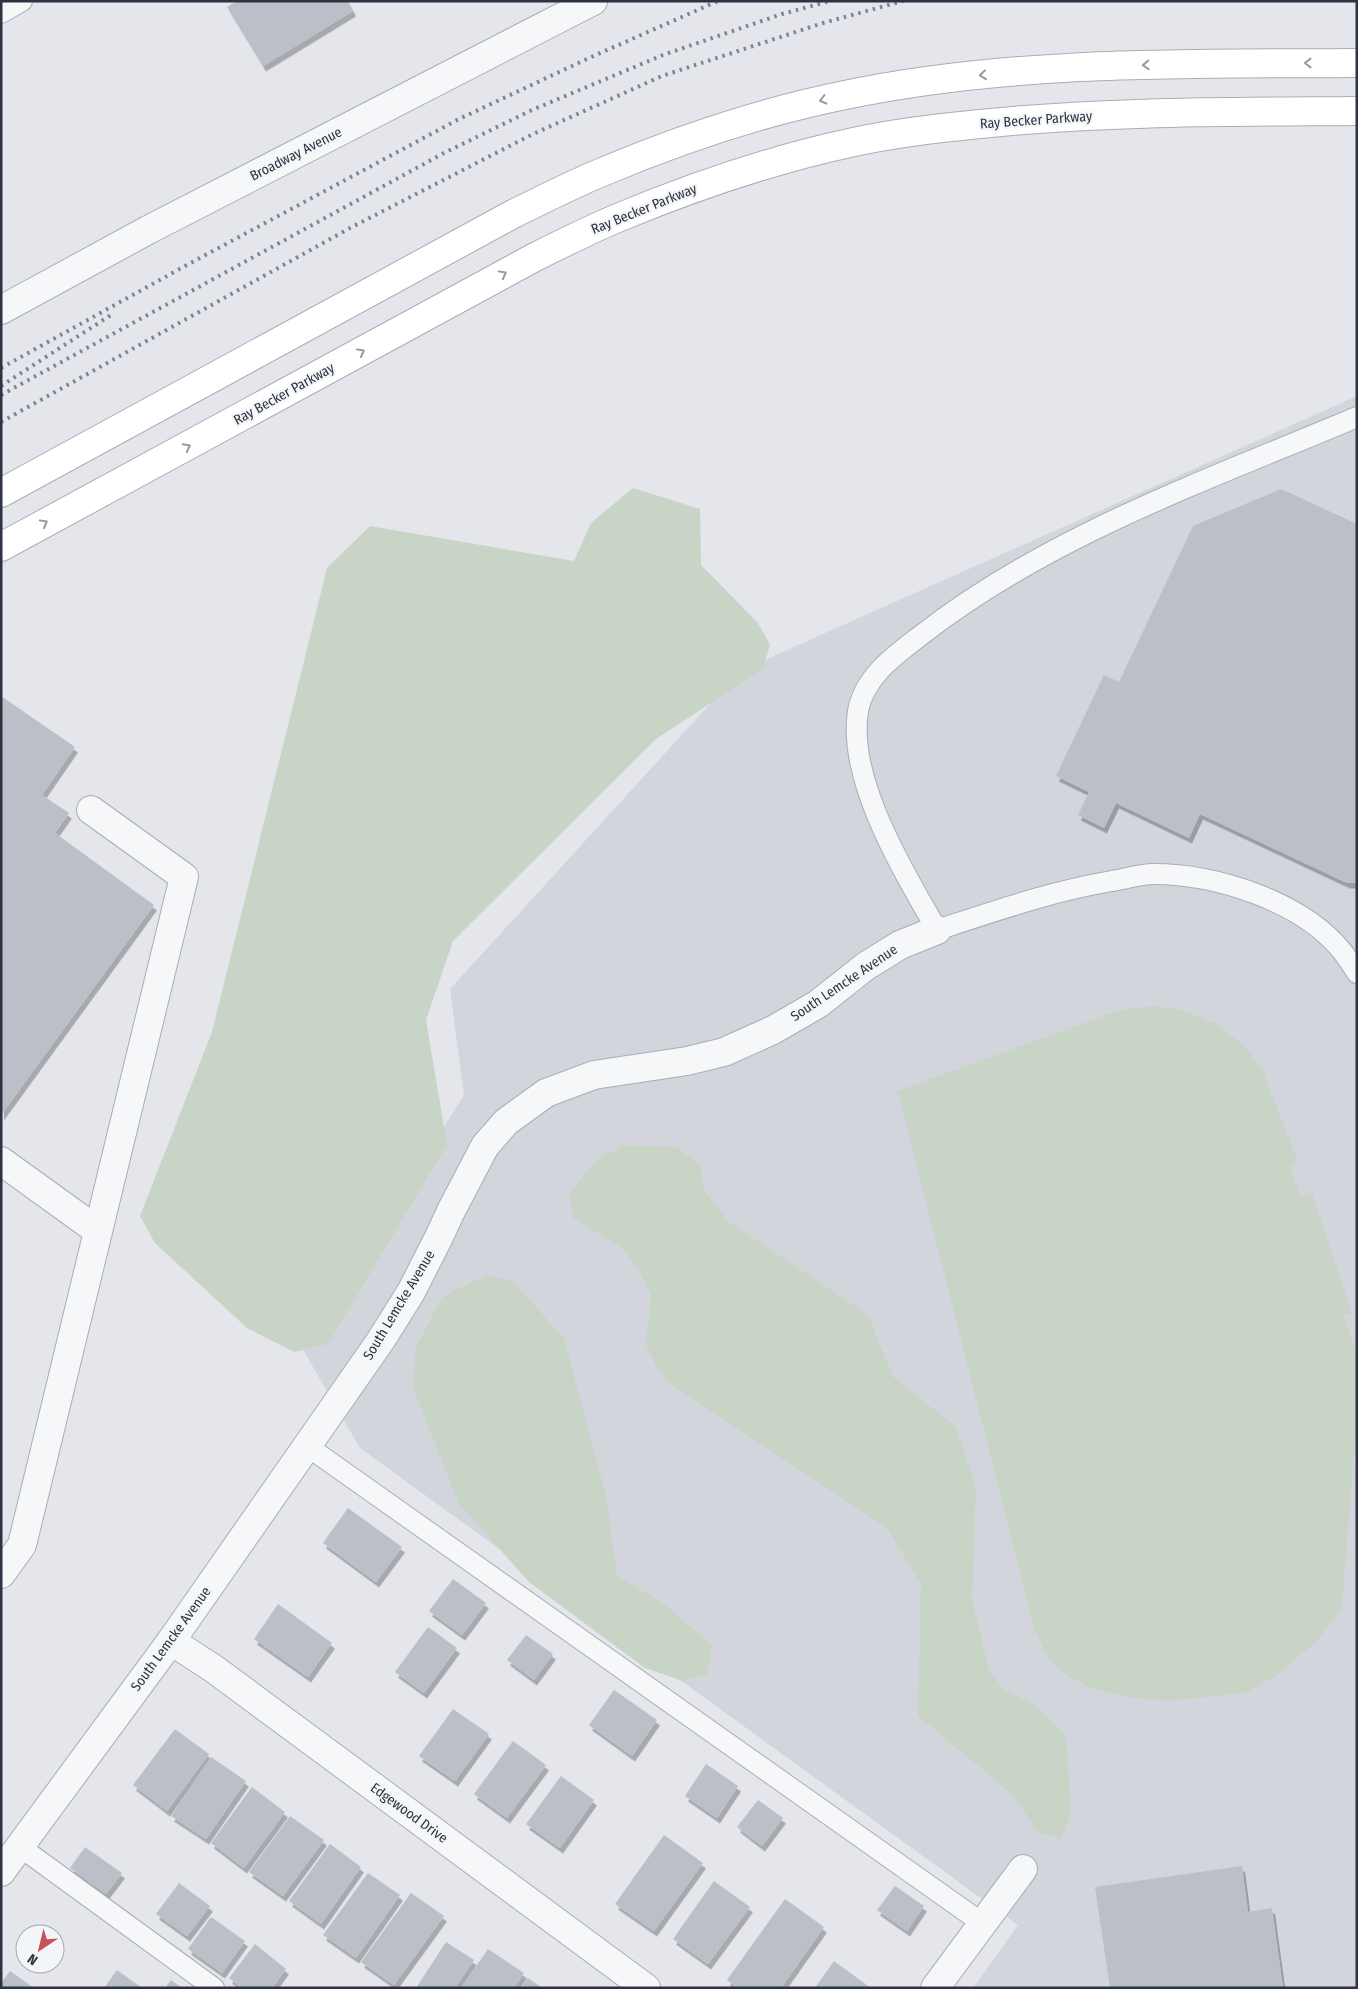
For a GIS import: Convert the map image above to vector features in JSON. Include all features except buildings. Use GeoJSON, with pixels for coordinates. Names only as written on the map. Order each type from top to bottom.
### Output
{"type":"FeatureCollection","features":[{"type":"Feature","properties":{"kind":"main road"},"geometry":{"type":"LineString","coordinates":[[1,493],[513,214],[608,170],[672,145],[774,112],[863,92],[935,80],[1041,69],[1159,64],[1357,63]]}},
{"type":"Feature","properties":{"kind":"main road","name":"Ray Becker Parkway"},"geometry":{"type":"LineString","coordinates":[[1,547],[535,257],[618,218],[689,190],[788,158],[855,142],[942,128],[1054,116],[1160,112],[1357,111]]}},
{"type":"Feature","properties":{"kind":"street","name":"Broadway Avenue"},"geometry":{"type":"LineString","coordinates":[[1,310],[148,230],[592,1]]}},
{"type":"Feature","properties":{"kind":"street"},"geometry":{"type":"LineString","coordinates":[[1,1574],[22,1545],[184,877],[91,810]]}},
{"type":"Feature","properties":{"kind":"street","name":"South Lemcke Avenue"},"geometry":{"type":"LineString","coordinates":[[1,1872],[171,1641],[381,1340],[423,1268],[484,1146],[506,1122],[546,1093],[594,1075],[688,1061],[724,1052],[765,1034],[818,1004],[866,966],[900,945],[937,930]]}},
{"type":"Feature","properties":{"kind":"street"},"geometry":{"type":"LineString","coordinates":[[1,1161],[98,1231]]}},
{"type":"Feature","properties":{"kind":"street","name":"Edgewood Drive"},"geometry":{"type":"LineString","coordinates":[[171,1641],[214,1670],[646,1988]]}},
{"type":"Feature","properties":{"kind":"street"},"geometry":{"type":"LineString","coordinates":[[935,1988],[1022,1868]]}},
{"type":"Feature","properties":{"kind":"lane"},"geometry":{"type":"LineString","coordinates":[[1,13],[22,1]]}},
{"type":"Feature","properties":{"kind":"lane"},"geometry":{"type":"LineString","coordinates":[[1357,417],[1160,500],[1083,536],[1021,568],[942,618],[887,661],[868,686],[858,710],[857,743],[864,776],[881,822],[901,866],[937,930],[1032,898],[1087,885],[1152,874],[1189,876],[1271,899],[1299,914],[1326,935],[1341,950],[1357,973]]}},
{"type":"Feature","properties":{"kind":"lane"},"geometry":{"type":"LineString","coordinates":[[307,1446],[982,1924]]}},
{"type":"Feature","properties":{"kind":"lane"},"geometry":{"type":"LineString","coordinates":[[19,1846],[214,1988]]}},
{"type":"Feature","properties":{"kind":"shaded area"},"geometry":{"type":"Polygon","coordinates":[[[1357,396],[1357,1988],[973,1988],[1018,1925],[360,1448],[302,1348],[464,1095],[450,989],[740,671],[1357,396]]]}},
{"type":"Feature","properties":{"kind":"green space"},"geometry":{"type":"Polygon","coordinates":[[[633,488],[700,509],[701,565],[758,623],[770,645],[763,669],[656,739],[453,941],[426,1020],[447,1145],[328,1344],[294,1352],[247,1328],[155,1243],[140,1216],[212,1032],[327,568],[370,526],[574,561],[591,523],[633,488]]]}},
{"type":"Feature","properties":{"kind":"green space"},"geometry":{"type":"Polygon","coordinates":[[[1156,1006],[1185,1011],[1216,1024],[1245,1046],[1262,1069],[1298,1162],[1289,1164],[1301,1197],[1312,1194],[1352,1312],[1343,1315],[1357,1354],[1357,1438],[1355,1438],[1342,1606],[1331,1624],[1312,1645],[1277,1675],[1245,1693],[1167,1701],[1126,1697],[1091,1688],[1063,1673],[1048,1658],[1034,1628],[898,1091],[1120,1010],[1156,1006]]]}},
{"type":"Feature","properties":{"kind":"green space"},"geometry":{"type":"Polygon","coordinates":[[[623,1146],[676,1147],[699,1164],[705,1192],[729,1222],[868,1315],[893,1377],[956,1427],[976,1487],[972,1599],[989,1670],[1004,1690],[1036,1705],[1066,1735],[1071,1813],[1061,1838],[1038,1832],[1013,1795],[918,1716],[921,1584],[887,1528],[674,1387],[657,1368],[646,1345],[651,1296],[638,1268],[622,1248],[573,1218],[569,1194],[597,1159],[623,1146]]]}},
{"type":"Feature","properties":{"kind":"green space"},"geometry":{"type":"Polygon","coordinates":[[[488,1275],[513,1282],[564,1338],[606,1496],[617,1576],[661,1602],[712,1645],[707,1674],[683,1681],[645,1668],[529,1582],[459,1504],[414,1390],[415,1349],[443,1296],[488,1275]]]}},
{"type":"Feature","properties":{"kind":"railway"},"geometry":{"type":"LineString","coordinates":[[1,368],[185,266],[459,119],[589,58],[718,1]]}},
{"type":"Feature","properties":{"kind":"railway"},"geometry":{"type":"LineString","coordinates":[[1,395],[444,153],[532,110],[663,55],[782,14],[830,1]]}},
{"type":"Feature","properties":{"kind":"railway"},"geometry":{"type":"LineString","coordinates":[[1,422],[350,228],[533,134],[662,76],[823,23],[903,1]]}},
{"type":"Feature","properties":{"kind":"railway"},"geometry":{"type":"LineString","coordinates":[[1,386],[114,313]]}}]}
